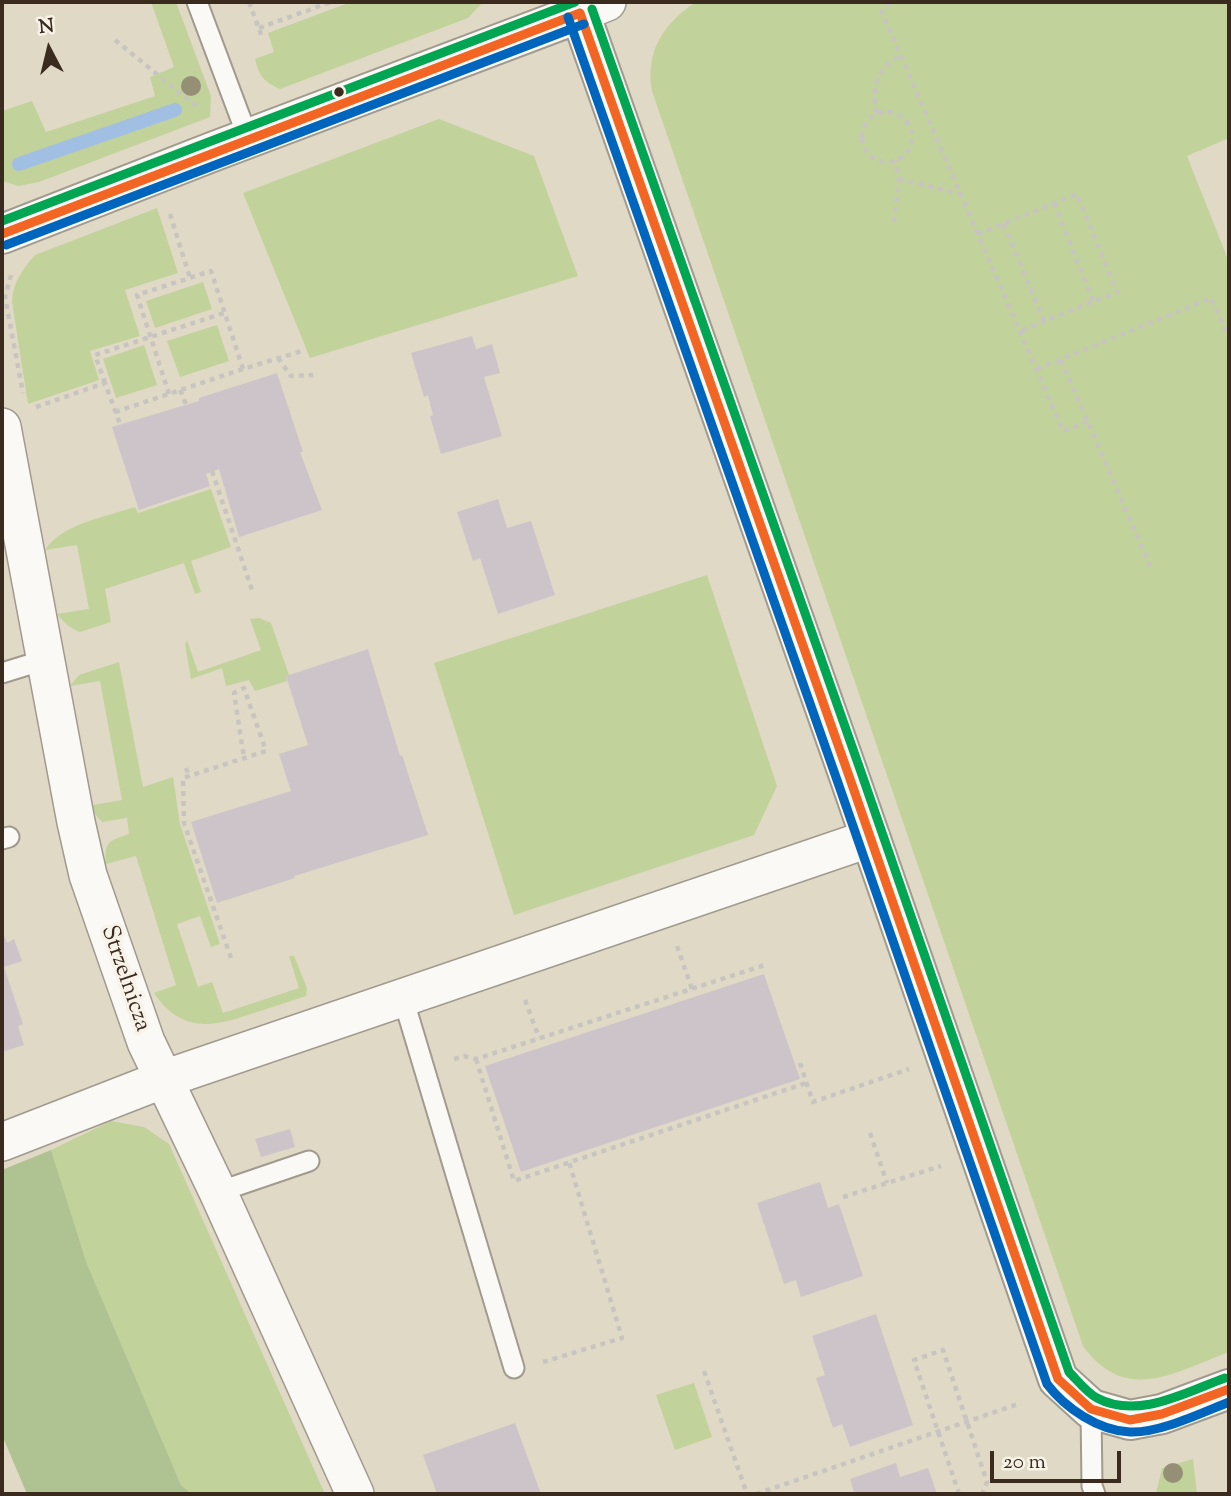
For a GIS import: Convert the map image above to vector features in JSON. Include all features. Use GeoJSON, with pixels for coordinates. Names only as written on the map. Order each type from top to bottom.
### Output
{"type":"FeatureCollection","features":[{"type":"Feature","properties":{"kind":"street"},"geometry":{"type":"LineString","coordinates":[[2,234],[588,6],[1058,1379],[1091,1409],[1130,1420],[1163,1414],[1229,1389]]}},
{"type":"Feature","properties":{"kind":"street","name":"Strzelnicza"},"geometry":{"type":"LineString","coordinates":[[9,435],[44,660],[88,875],[137,1017],[355,1494]]}},
{"type":"Feature","properties":{"kind":"street"},"geometry":{"type":"LineString","coordinates":[[2,1142],[164,1079],[871,838]]}},
{"type":"Feature","properties":{"kind":"lane"},"geometry":{"type":"LineString","coordinates":[[197,2],[248,138]]}},
{"type":"Feature","properties":{"kind":"lane"},"geometry":{"type":"LineString","coordinates":[[2,673],[44,660]]}},
{"type":"Feature","properties":{"kind":"lane"},"geometry":{"type":"LineString","coordinates":[[403,998],[523,1367]]}},
{"type":"Feature","properties":{"kind":"lane"},"geometry":{"type":"LineString","coordinates":[[218,1192],[309,1161]]}},
{"type":"Feature","properties":{"kind":"lane"},"geometry":{"type":"LineString","coordinates":[[1091,1409],[1092,1486],[1095,1494]]}},
{"type":"Feature","properties":{"kind":"path"},"geometry":{"type":"LineString","coordinates":[[249,2],[262,37]]}},
{"type":"Feature","properties":{"kind":"path"},"geometry":{"type":"LineString","coordinates":[[259,29],[331,2]]}},
{"type":"Feature","properties":{"kind":"path"},"geometry":{"type":"LineString","coordinates":[[890,2],[882,12],[1063,431],[1087,422]]}},
{"type":"Feature","properties":{"kind":"path"},"geometry":{"type":"LineString","coordinates":[[115,40],[208,115]]}},
{"type":"Feature","properties":{"kind":"path"},"geometry":{"type":"LineString","coordinates":[[877,113],[874,92],[877,80],[882,69],[901,55]]}},
{"type":"Feature","properties":{"kind":"path"},"geometry":{"type":"LineString","coordinates":[[890,111],[902,116],[911,126],[913,139],[909,150],[895,160],[876,160],[865,150],[861,136],[865,122],[877,113],[890,111]]}},
{"type":"Feature","properties":{"kind":"path"},"geometry":{"type":"LineString","coordinates":[[894,222],[898,179],[895,160]]}},
{"type":"Feature","properties":{"kind":"path"},"geometry":{"type":"LineString","coordinates":[[898,179],[961,194]]}},
{"type":"Feature","properties":{"kind":"path"},"geometry":{"type":"LineString","coordinates":[[978,234],[1077,194],[1117,292],[1020,331]]}},
{"type":"Feature","properties":{"kind":"path"},"geometry":{"type":"LineString","coordinates":[[1054,203],[1093,301]]}},
{"type":"Feature","properties":{"kind":"path"},"geometry":{"type":"LineString","coordinates":[[169,213],[190,278]]}},
{"type":"Feature","properties":{"kind":"path"},"geometry":{"type":"LineString","coordinates":[[1004,223],[1044,321]]}},
{"type":"Feature","properties":{"kind":"path"},"geometry":{"type":"LineString","coordinates":[[12,271],[5,297],[24,399]]}},
{"type":"Feature","properties":{"kind":"path"},"geometry":{"type":"LineString","coordinates":[[169,394],[136,295],[211,271],[243,369]]}},
{"type":"Feature","properties":{"kind":"path"},"geometry":{"type":"LineString","coordinates":[[1037,369],[1211,298],[1229,338]]}},
{"type":"Feature","properties":{"kind":"path"},"geometry":{"type":"LineString","coordinates":[[120,424],[95,355],[224,313]]}},
{"type":"Feature","properties":{"kind":"path"},"geometry":{"type":"LineString","coordinates":[[115,412],[302,351]]}},
{"type":"Feature","properties":{"kind":"path"},"geometry":{"type":"LineString","coordinates":[[278,358],[291,376],[313,375]]}},
{"type":"Feature","properties":{"kind":"path"},"geometry":{"type":"LineString","coordinates":[[1061,360],[1151,568]]}},
{"type":"Feature","properties":{"kind":"path"},"geometry":{"type":"LineString","coordinates":[[9,435],[105,383]]}},
{"type":"Feature","properties":{"kind":"path"},"geometry":{"type":"LineString","coordinates":[[180,390],[186,404]]}},
{"type":"Feature","properties":{"kind":"path"},"geometry":{"type":"LineString","coordinates":[[212,471],[253,593]]}},
{"type":"Feature","properties":{"kind":"path"},"geometry":{"type":"LineString","coordinates":[[231,958],[184,823],[183,778],[266,751],[244,688],[234,693],[244,758]]}},
{"type":"Feature","properties":{"kind":"path"},"geometry":{"type":"LineString","coordinates":[[187,768],[189,776]]}},
{"type":"Feature","properties":{"kind":"path"},"geometry":{"type":"LineString","coordinates":[[681,957],[692,989]]}},
{"type":"Feature","properties":{"kind":"path"},"geometry":{"type":"LineString","coordinates":[[446,1062],[464,1056],[476,1059],[768,964]]}},
{"type":"Feature","properties":{"kind":"path"},"geometry":{"type":"LineString","coordinates":[[528,1008],[539,1038]]}},
{"type":"Feature","properties":{"kind":"path"},"geometry":{"type":"LineString","coordinates":[[476,1059],[514,1181],[806,1083]]}},
{"type":"Feature","properties":{"kind":"path"},"geometry":{"type":"LineString","coordinates":[[800,1063],[813,1102],[909,1069]]}},
{"type":"Feature","properties":{"kind":"path"},"geometry":{"type":"LineString","coordinates":[[870,1133],[887,1183]]}},
{"type":"Feature","properties":{"kind":"path"},"geometry":{"type":"LineString","coordinates":[[523,1367],[622,1338],[569,1162]]}},
{"type":"Feature","properties":{"kind":"path"},"geometry":{"type":"LineString","coordinates":[[843,1197],[942,1165]]}},
{"type":"Feature","properties":{"kind":"path"},"geometry":{"type":"LineString","coordinates":[[959,1494],[914,1360],[943,1350],[987,1482],[982,1494]]}},
{"type":"Feature","properties":{"kind":"path"},"geometry":{"type":"LineString","coordinates":[[704,1371],[747,1494]]}},
{"type":"Feature","properties":{"kind":"path"},"geometry":{"type":"LineString","coordinates":[[756,1494],[1021,1403]]}},
{"type":"Feature","properties":{"kind":"green space"},"geometry":{"type":"Polygon","coordinates":[[[151,2],[176,2],[211,96],[210,117],[39,182],[19,186],[2,181],[2,111],[32,101],[46,132],[155,96],[150,77],[174,67],[151,2]]]}},
{"type":"Feature","properties":{"kind":"green space"},"geometry":{"type":"Polygon","coordinates":[[[351,2],[483,2],[468,18],[280,89],[263,78],[255,59],[274,52],[268,33],[351,2]]]}},
{"type":"Feature","properties":{"kind":"green space"},"geometry":{"type":"Polygon","coordinates":[[[696,2],[1229,2],[1229,138],[1187,156],[1229,262],[1229,1352],[1189,1368],[1152,1379],[1134,1379],[1116,1375],[1099,1364],[1083,1346],[652,91],[651,63],[659,39],[675,19],[696,2]]]}},
{"type":"Feature","properties":{"kind":"green space"},"geometry":{"type":"Polygon","coordinates":[[[439,119],[534,156],[578,276],[310,358],[243,193],[439,119]]]}},
{"type":"Feature","properties":{"kind":"green space"},"geometry":{"type":"Polygon","coordinates":[[[157,208],[178,273],[125,290],[140,336],[90,351],[99,380],[28,404],[12,302],[14,288],[22,271],[35,255],[157,208]]]}},
{"type":"Feature","properties":{"kind":"green space"},"geometry":{"type":"Polygon","coordinates":[[[203,282],[212,309],[155,328],[146,301],[203,282]]]}},
{"type":"Feature","properties":{"kind":"green space"},"geometry":{"type":"Polygon","coordinates":[[[217,325],[229,361],[180,377],[167,341],[217,325]]]}},
{"type":"Feature","properties":{"kind":"green space"},"geometry":{"type":"Polygon","coordinates":[[[144,345],[157,385],[116,398],[103,359],[144,345]]]}},
{"type":"Feature","properties":{"kind":"green space"},"geometry":{"type":"Polygon","coordinates":[[[211,489],[231,547],[191,561],[201,592],[195,594],[184,563],[105,589],[111,622],[80,632],[70,627],[57,614],[89,609],[77,545],[45,550],[53,541],[74,527],[99,518],[135,507],[138,513],[211,489]]]}},
{"type":"Feature","properties":{"kind":"green space"},"geometry":{"type":"Polygon","coordinates":[[[707,575],[777,786],[754,835],[514,915],[434,663],[707,575]]]}},
{"type":"Feature","properties":{"kind":"green space"},"geometry":{"type":"Polygon","coordinates":[[[259,618],[271,623],[289,675],[286,676],[287,681],[255,691],[249,680],[226,686],[222,668],[191,679],[185,644],[187,640],[198,672],[261,650],[250,619],[259,618]]]}},
{"type":"Feature","properties":{"kind":"green space"},"geometry":{"type":"Polygon","coordinates":[[[119,662],[143,787],[173,777],[180,824],[220,944],[211,947],[200,916],[177,924],[198,987],[212,982],[223,1013],[299,988],[289,956],[294,956],[307,988],[306,996],[225,1022],[199,1024],[176,1015],[154,993],[176,985],[136,856],[106,864],[109,843],[129,834],[127,818],[102,822],[95,814],[93,805],[122,800],[100,681],[70,686],[79,675],[119,662]]]}},
{"type":"Feature","properties":{"kind":"green space"},"geometry":{"type":"Polygon","coordinates":[[[111,1121],[144,1127],[169,1144],[325,1494],[192,1494],[181,1485],[87,1264],[51,1150],[111,1121]]]}},
{"type":"Feature","properties":{"kind":"green space"},"geometry":{"type":"Polygon","coordinates":[[[51,1150],[87,1264],[181,1485],[192,1494],[27,1494],[2,1435],[2,1170],[51,1150]]]}},
{"type":"Feature","properties":{"kind":"green space"},"geometry":{"type":"Polygon","coordinates":[[[694,1383],[712,1437],[675,1450],[656,1395],[694,1383]]]}},
{"type":"Feature","properties":{"kind":"green space"},"geometry":{"type":"Polygon","coordinates":[[[1193,1459],[1197,1494],[1156,1494],[1162,1468],[1193,1459]]]}},
{"type":"Feature","properties":{"kind":"building"},"geometry":{"type":"Polygon","coordinates":[[[472,336],[476,349],[492,344],[500,373],[484,377],[502,436],[441,454],[430,416],[433,415],[428,395],[424,397],[411,353],[472,336]]]}},
{"type":"Feature","properties":{"kind":"building"},"geometry":{"type":"Polygon","coordinates":[[[277,373],[303,452],[300,452],[322,510],[239,537],[219,469],[206,474],[210,486],[139,510],[112,427],[199,401],[199,398],[277,373]]]}},
{"type":"Feature","properties":{"kind":"building"},"geometry":{"type":"Polygon","coordinates":[[[498,499],[507,528],[531,521],[555,595],[498,614],[480,558],[473,561],[457,512],[498,499]]]}},
{"type":"Feature","properties":{"kind":"building"},"geometry":{"type":"Polygon","coordinates":[[[368,649],[400,756],[402,755],[428,835],[217,903],[191,822],[291,791],[279,754],[308,745],[286,676],[368,649]]]}},
{"type":"Feature","properties":{"kind":"building"},"geometry":{"type":"Polygon","coordinates":[[[2,930],[7,943],[14,939],[22,961],[4,967],[23,1024],[18,1026],[24,1045],[2,1052],[2,930]]]}},
{"type":"Feature","properties":{"kind":"building"},"geometry":{"type":"Polygon","coordinates":[[[764,974],[800,1079],[521,1172],[485,1066],[764,974]]]}},
{"type":"Feature","properties":{"kind":"building"},"geometry":{"type":"Polygon","coordinates":[[[290,1129],[295,1147],[261,1157],[255,1139],[290,1129]]]}},
{"type":"Feature","properties":{"kind":"building"},"geometry":{"type":"Polygon","coordinates":[[[820,1182],[828,1208],[839,1204],[863,1276],[801,1297],[796,1280],[784,1284],[757,1203],[820,1182]]]}},
{"type":"Feature","properties":{"kind":"building"},"geometry":{"type":"Polygon","coordinates":[[[876,1314],[913,1425],[850,1447],[842,1424],[833,1428],[816,1378],[825,1375],[812,1336],[876,1314]]]}},
{"type":"Feature","properties":{"kind":"building"},"geometry":{"type":"Polygon","coordinates":[[[515,1423],[541,1494],[437,1494],[423,1455],[515,1423]]]}},
{"type":"Feature","properties":{"kind":"building"},"geometry":{"type":"Polygon","coordinates":[[[896,1463],[900,1477],[928,1468],[937,1494],[849,1494],[854,1492],[850,1479],[896,1463]]]}},
{"type":"Feature","properties":{"kind":"waterway"},"geometry":{"type":"LineString","coordinates":[[19,164],[175,110]]}},
{"type":"Feature","properties":{"kind":"transit line"},"geometry":{"type":"LineString","coordinates":[[2,221],[575,2]]}},
{"type":"Feature","properties":{"kind":"transit line"},"geometry":{"type":"LineString","coordinates":[[592,9],[1069,1372],[1097,1398],[1129,1406],[1162,1401],[1225,1378]]}},
{"type":"Feature","properties":{"kind":"transit line"},"geometry":{"type":"LineString","coordinates":[[580,13],[1058,1379],[1091,1409],[1130,1420],[1162,1414],[1229,1389]]}},
{"type":"Feature","properties":{"kind":"transit line"},"geometry":{"type":"LineString","coordinates":[[2,234],[580,13]]}},
{"type":"Feature","properties":{"kind":"transit line"},"geometry":{"type":"LineString","coordinates":[[568,17],[1047,1384],[1084,1417],[1118,1431],[1142,1431],[1167,1426],[1229,1402]]}},
{"type":"Feature","properties":{"kind":"transit line"},"geometry":{"type":"LineString","coordinates":[[6,245],[584,24]]}}]}
